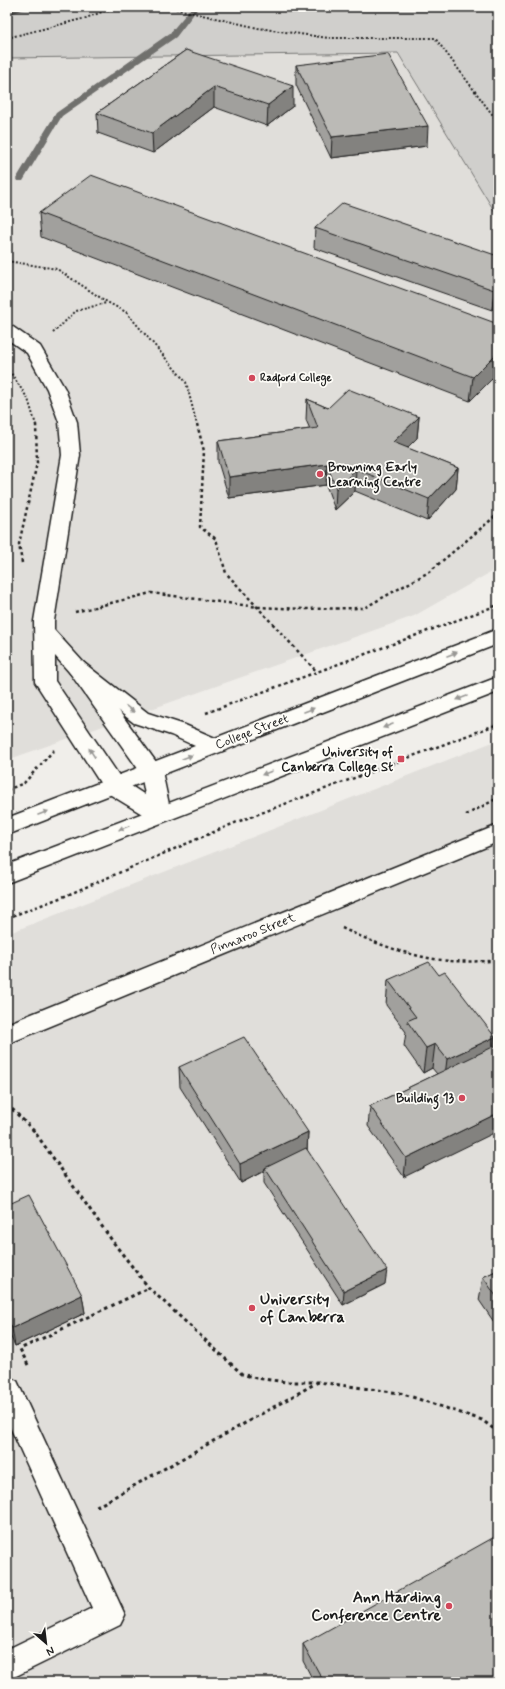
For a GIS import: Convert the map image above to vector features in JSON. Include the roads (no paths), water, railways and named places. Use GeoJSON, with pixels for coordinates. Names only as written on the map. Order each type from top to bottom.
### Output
{"type":"FeatureCollection","features":[{"type":"Feature","properties":{"kind":"street"},"geometry":{"type":"LineString","coordinates":[[7,331],[34,350],[56,389],[68,422],[71,455],[44,626],[45,682],[114,786],[160,814]]}},
{"type":"Feature","properties":{"kind":"street"},"geometry":{"type":"LineString","coordinates":[[44,626],[77,668],[151,771],[160,814]]}},
{"type":"Feature","properties":{"kind":"street","name":"College Street"},"geometry":{"type":"LineString","coordinates":[[7,827],[498,636]]}},
{"type":"Feature","properties":{"kind":"street"},"geometry":{"type":"LineString","coordinates":[[77,668],[141,718],[178,730],[215,746]]}},
{"type":"Feature","properties":{"kind":"street"},"geometry":{"type":"LineString","coordinates":[[7,874],[498,684]]}},
{"type":"Feature","properties":{"kind":"street","name":"Pinnaroo Street"},"geometry":{"type":"LineString","coordinates":[[7,1034],[498,833]]}},
{"type":"Feature","properties":{"kind":"street"},"geometry":{"type":"LineString","coordinates":[[7,1390],[110,1615],[8,1665],[7,1662]]}},
{"type":"Feature","properties":{"kind":"waterway"},"geometry":{"type":"LineString","coordinates":[[7,13],[28,7]]}},
{"type":"Feature","properties":{"kind":"waterway"},"geometry":{"type":"LineString","coordinates":[[20,179],[59,115],[173,35],[196,7]]}},
{"type":"Feature","properties":{"kind":"place","name":"Radford College"},"geometry":{"type":"Point","coordinates":[252,378]}},
{"type":"Feature","properties":{"kind":"place","name":"Browning Early Learning Centre"},"geometry":{"type":"Point","coordinates":[320,474]}},
{"type":"Feature","properties":{"kind":"place","name":"University of Canberra College St"},"geometry":{"type":"Point","coordinates":[401,759]}},
{"type":"Feature","properties":{"kind":"place","name":"Building 13"},"geometry":{"type":"Point","coordinates":[462,1098]}},
{"type":"Feature","properties":{"kind":"place","name":"University of Canberra"},"geometry":{"type":"Point","coordinates":[252,1308]}},
{"type":"Feature","properties":{"kind":"place","name":"Ann Harding Conference Centre"},"geometry":{"type":"Point","coordinates":[449,1606]}}]}
